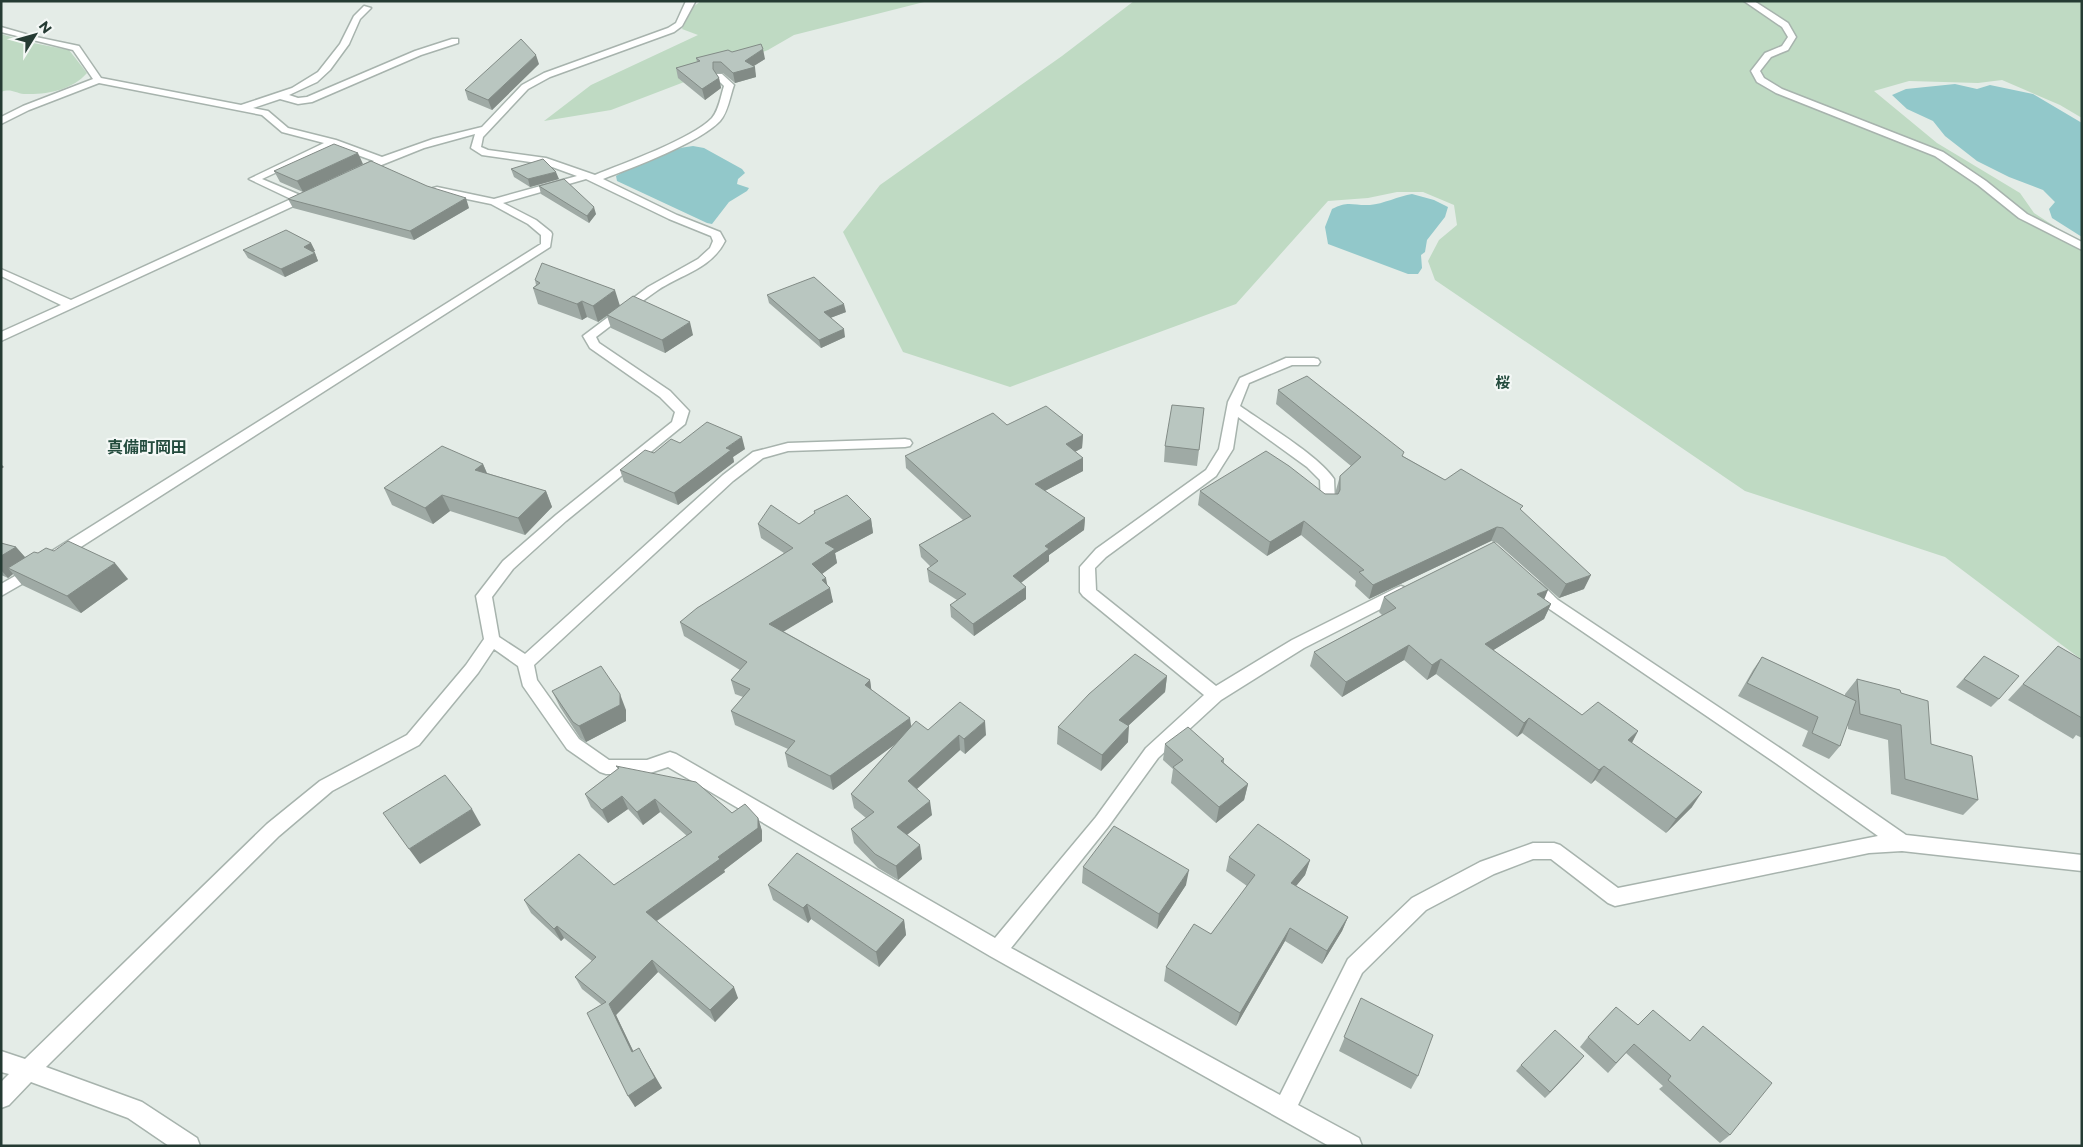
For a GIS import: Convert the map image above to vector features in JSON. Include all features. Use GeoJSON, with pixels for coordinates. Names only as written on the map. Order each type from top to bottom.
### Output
{"type":"FeatureCollection","features":[{"type":"Feature","properties":{"kind":"street"},"geometry":{"type":"LineString","coordinates":[[1,1098],[280,824],[326,786],[413,740],[472,669],[492,640],[484,596],[508,565],[561,518],[678,424],[682,411],[665,394],[594,345],[589,336],[662,282],[691,269],[716,250],[719,242],[716,234],[673,217],[591,177],[546,161],[486,153],[476,148],[478,136],[525,87],[547,75],[671,30],[679,24],[691,1]]}},
{"type":"Feature","properties":{"kind":"street"},"geometry":{"type":"LineString","coordinates":[[1748,1],[1786,25],[1792,37],[1784,48],[1768,55],[1755,71],[1760,80],[1779,91],[1939,154],[1982,183],[2023,216],[2082,247]]}},
{"type":"Feature","properties":{"kind":"street"},"geometry":{"type":"LineString","coordinates":[[243,108],[302,86],[320,75],[343,47],[352,23],[367,8]]}},
{"type":"Feature","properties":{"kind":"street"},"geometry":{"type":"LineString","coordinates":[[1,29],[76,48],[98,80]]}},
{"type":"Feature","properties":{"kind":"street"},"geometry":{"type":"LineString","coordinates":[[277,95],[298,101],[309,100],[418,53],[456,41]]}},
{"type":"Feature","properties":{"kind":"street"},"geometry":{"type":"LineString","coordinates":[[494,202],[591,177],[682,140],[717,117],[729,85],[719,76]]}},
{"type":"Feature","properties":{"kind":"street"},"geometry":{"type":"LineString","coordinates":[[1,120],[26,108],[98,80],[265,113],[285,130],[333,142],[379,162],[392,171]]}},
{"type":"Feature","properties":{"kind":"street"},"geometry":{"type":"LineString","coordinates":[[350,176],[379,162],[454,136],[484,130]]}},
{"type":"Feature","properties":{"kind":"street"},"geometry":{"type":"LineString","coordinates":[[300,199],[254,179],[333,142]]}},
{"type":"Feature","properties":{"kind":"street"},"geometry":{"type":"LineString","coordinates":[[1,591],[546,246],[547,234],[532,222],[494,202],[442,192],[425,185]]}},
{"type":"Feature","properties":{"kind":"street"},"geometry":{"type":"LineString","coordinates":[[1,337],[317,191]]}},
{"type":"Feature","properties":{"kind":"street"},"geometry":{"type":"LineString","coordinates":[[1,272],[71,305]]}},
{"type":"Feature","properties":{"kind":"street"},"geometry":{"type":"LineString","coordinates":[[1215,696],[1088,592],[1088,567],[1101,553],[1211,473],[1226,449],[1233,407],[1244,381],[1290,360],[1314,362]]}},
{"type":"Feature","properties":{"kind":"street"},"geometry":{"type":"LineString","coordinates":[[1233,407],[1312,464],[1326,479],[1328,504]]}},
{"type":"Feature","properties":{"kind":"street"},"geometry":{"type":"LineString","coordinates":[[526,663],[728,478],[758,455],[788,447],[905,443]]}},
{"type":"Feature","properties":{"kind":"street"},"geometry":{"type":"LineString","coordinates":[[1518,573],[1553,604],[1902,843]]}},
{"type":"Feature","properties":{"kind":"street"},"geometry":{"type":"LineString","coordinates":[[997,950],[1102,822],[1152,753],[1215,696],[1298,644],[1413,586]]}},
{"type":"Feature","properties":{"kind":"street"},"geometry":{"type":"LineString","coordinates":[[492,640],[526,663],[529,681],[573,744],[606,766],[647,767],[670,759],[997,950],[1351,1146]]}},
{"type":"Feature","properties":{"kind":"street"},"geometry":{"type":"LineString","coordinates":[[1284,1110],[1355,966],[1419,904],[1487,868],[1533,851],[1554,851],[1614,897],[1870,844],[1902,843],[2082,863]]}},
{"type":"Feature","properties":{"kind":"street"},"geometry":{"type":"LineString","coordinates":[[1,1061],[134,1110],[189,1146]]}},
{"type":"Feature","properties":{"kind":"green space"},"geometry":{"type":"Polygon","coordinates":[[[701,1],[928,1],[794,35],[768,50],[611,110],[544,121],[591,85],[698,35],[682,29],[693,7],[701,1]]]}},
{"type":"Feature","properties":{"kind":"green space"},"geometry":{"type":"Polygon","coordinates":[[[1134,1],[2082,1],[2082,118],[2060,105],[2002,80],[1978,83],[1909,81],[1874,91],[1937,143],[2020,193],[2034,213],[2082,244],[2082,660],[1945,557],[1745,491],[1435,280],[1428,261],[1439,240],[1457,225],[1454,205],[1423,192],[1397,192],[1368,198],[1328,201],[1236,304],[1010,387],[903,352],[843,232],[880,185],[1062,56],[1134,1]]]}},
{"type":"Feature","properties":{"kind":"green space"},"geometry":{"type":"Polygon","coordinates":[[[1,34],[28,42],[69,50],[87,73],[74,84],[50,92],[24,94],[10,91],[1,92],[1,34]]]}},
{"type":"Feature","properties":{"kind":"water"},"geometry":{"type":"Polygon","coordinates":[[[1955,84],[1977,89],[1990,85],[2033,94],[2082,123],[2082,237],[2052,218],[2049,209],[2055,202],[2043,190],[2009,177],[1977,161],[1945,136],[1933,121],[1907,109],[1892,95],[1906,89],[1955,84]]]}},
{"type":"Feature","properties":{"kind":"water"},"geometry":{"type":"Polygon","coordinates":[[[693,146],[704,148],[742,169],[745,173],[738,179],[737,184],[749,188],[729,202],[712,224],[617,181],[616,176],[644,161],[663,153],[693,146]]]}},
{"type":"Feature","properties":{"kind":"water"},"geometry":{"type":"Polygon","coordinates":[[[1412,194],[1434,200],[1448,207],[1445,217],[1427,240],[1425,252],[1421,255],[1422,268],[1418,274],[1408,274],[1328,244],[1325,227],[1332,209],[1347,204],[1364,205],[1386,202],[1412,194]]]}},
{"type":"Feature","properties":{"kind":"building"},"geometry":{"type":"Polygon","coordinates":[[[521,39],[536,55],[488,100],[465,90],[521,39]]]}},
{"type":"Feature","properties":{"kind":"building"},"geometry":{"type":"Polygon","coordinates":[[[761,44],[763,49],[745,61],[755,67],[733,73],[721,62],[713,62],[713,69],[719,78],[702,89],[676,68],[700,61],[696,58],[728,50],[732,52],[761,44]]]}},
{"type":"Feature","properties":{"kind":"building"},"geometry":{"type":"Polygon","coordinates":[[[334,144],[358,153],[297,181],[274,171],[334,144]]]}},
{"type":"Feature","properties":{"kind":"building"},"geometry":{"type":"Polygon","coordinates":[[[543,159],[556,172],[528,179],[511,169],[543,159]]]}},
{"type":"Feature","properties":{"kind":"building"},"geometry":{"type":"Polygon","coordinates":[[[371,161],[427,186],[466,198],[410,231],[288,199],[371,161]]]}},
{"type":"Feature","properties":{"kind":"building"},"geometry":{"type":"Polygon","coordinates":[[[564,179],[594,207],[587,216],[539,186],[564,179]]]}},
{"type":"Feature","properties":{"kind":"building"},"geometry":{"type":"Polygon","coordinates":[[[286,230],[311,243],[304,247],[315,253],[281,269],[243,250],[286,230]]]}},
{"type":"Feature","properties":{"kind":"building"},"geometry":{"type":"Polygon","coordinates":[[[542,263],[615,290],[593,306],[582,301],[577,304],[533,288],[540,283],[535,280],[542,263]]]}},
{"type":"Feature","properties":{"kind":"building"},"geometry":{"type":"Polygon","coordinates":[[[814,277],[844,304],[824,312],[844,329],[819,340],[767,295],[814,277]]]}},
{"type":"Feature","properties":{"kind":"building"},"geometry":{"type":"Polygon","coordinates":[[[633,296],[690,322],[662,340],[607,315],[633,296]]]}},
{"type":"Feature","properties":{"kind":"building"},"geometry":{"type":"Polygon","coordinates":[[[1307,376],[1404,452],[1402,456],[1445,480],[1461,469],[1523,506],[1520,509],[1591,575],[1566,584],[1503,528],[1497,527],[1373,585],[1359,572],[1364,570],[1304,521],[1270,542],[1200,491],[1266,451],[1325,494],[1338,494],[1340,490],[1340,476],[1361,457],[1278,390],[1307,376]]]}},
{"type":"Feature","properties":{"kind":"building"},"geometry":{"type":"Polygon","coordinates":[[[1172,405],[1204,408],[1199,450],[1165,446],[1172,405]]]}},
{"type":"Feature","properties":{"kind":"building"},"geometry":{"type":"Polygon","coordinates":[[[1046,406],[1083,435],[1066,444],[1083,458],[1035,484],[1085,518],[1045,546],[1049,549],[1013,576],[1026,587],[973,624],[950,605],[966,594],[927,569],[938,561],[919,545],[971,516],[905,456],[993,413],[1007,425],[1046,406]]]}},
{"type":"Feature","properties":{"kind":"building"},"geometry":{"type":"Polygon","coordinates":[[[707,422],[742,437],[726,448],[731,450],[674,493],[620,470],[645,450],[654,453],[671,439],[680,443],[707,422]]]}},
{"type":"Feature","properties":{"kind":"building"},"geometry":{"type":"Polygon","coordinates":[[[442,446],[483,464],[475,470],[546,491],[518,518],[442,495],[425,508],[384,488],[442,446]]]}},
{"type":"Feature","properties":{"kind":"building"},"geometry":{"type":"Polygon","coordinates":[[[847,495],[871,519],[825,543],[835,549],[812,564],[826,578],[822,580],[830,588],[769,624],[870,680],[865,685],[910,718],[830,776],[785,753],[795,741],[731,711],[750,689],[731,680],[747,662],[680,622],[697,608],[793,548],[758,524],[771,505],[799,524],[815,513],[814,511],[847,495]]]}},
{"type":"Feature","properties":{"kind":"building"},"geometry":{"type":"Polygon","coordinates":[[[68,541],[115,563],[67,596],[8,568],[34,552],[38,553],[46,548],[54,551],[68,541]]]}},
{"type":"Feature","properties":{"kind":"building"},"geometry":{"type":"Polygon","coordinates":[[[1494,542],[1548,590],[1537,594],[1551,604],[1485,644],[1582,715],[1598,702],[1638,731],[1628,740],[1702,792],[1676,819],[1604,766],[1599,770],[1529,718],[1524,723],[1441,659],[1432,665],[1409,645],[1346,682],[1314,652],[1396,608],[1384,597],[1494,542]]]}},
{"type":"Feature","properties":{"kind":"building"},"geometry":{"type":"Polygon","coordinates":[[[1,543],[16,547],[1,556],[1,543]]]}},
{"type":"Feature","properties":{"kind":"building"},"geometry":{"type":"Polygon","coordinates":[[[2058,646],[2082,660],[2082,718],[2023,684],[2058,646]]]}},
{"type":"Feature","properties":{"kind":"building"},"geometry":{"type":"Polygon","coordinates":[[[1135,654],[1167,676],[1119,720],[1129,726],[1102,755],[1058,727],[1089,694],[1135,654]]]}},
{"type":"Feature","properties":{"kind":"building"},"geometry":{"type":"Polygon","coordinates":[[[1984,656],[2019,676],[1999,699],[1964,679],[1984,656]]]}},
{"type":"Feature","properties":{"kind":"building"},"geometry":{"type":"Polygon","coordinates":[[[1762,657],[1856,701],[1840,746],[1812,733],[1818,717],[1747,683],[1762,657]]]}},
{"type":"Feature","properties":{"kind":"building"},"geometry":{"type":"Polygon","coordinates":[[[601,666],[620,694],[620,705],[579,726],[573,722],[552,691],[601,666]]]}},
{"type":"Feature","properties":{"kind":"building"},"geometry":{"type":"Polygon","coordinates":[[[1857,679],[1900,690],[1901,693],[1928,701],[1931,744],[1972,756],[1978,800],[1905,779],[1901,725],[1860,714],[1857,679]]]}},
{"type":"Feature","properties":{"kind":"building"},"geometry":{"type":"Polygon","coordinates":[[[960,702],[985,721],[964,739],[959,735],[908,781],[930,801],[897,827],[920,845],[896,866],[875,854],[851,829],[874,812],[851,794],[916,721],[928,730],[960,702]]]}},
{"type":"Feature","properties":{"kind":"building"},"geometry":{"type":"Polygon","coordinates":[[[1188,727],[1224,759],[1221,761],[1248,784],[1219,807],[1173,767],[1183,760],[1165,744],[1188,727]]]}},
{"type":"Feature","properties":{"kind":"building"},"geometry":{"type":"Polygon","coordinates":[[[616,766],[696,782],[732,813],[745,804],[758,818],[758,828],[718,857],[720,859],[646,912],[734,987],[710,1010],[652,960],[609,1004],[632,1052],[639,1048],[655,1078],[628,1096],[587,1013],[606,1002],[575,977],[596,957],[557,926],[554,929],[524,900],[579,854],[614,885],[692,832],[655,799],[637,812],[622,796],[602,810],[585,794],[619,768],[616,766]]]}},
{"type":"Feature","properties":{"kind":"building"},"geometry":{"type":"Polygon","coordinates":[[[445,775],[472,809],[409,849],[383,813],[445,775]]]}},
{"type":"Feature","properties":{"kind":"building"},"geometry":{"type":"Polygon","coordinates":[[[1258,824],[1310,860],[1291,883],[1348,917],[1327,951],[1290,928],[1240,1013],[1166,967],[1194,924],[1211,934],[1255,875],[1229,857],[1258,824]]]}},
{"type":"Feature","properties":{"kind":"building"},"geometry":{"type":"Polygon","coordinates":[[[1114,826],[1189,870],[1159,914],[1083,867],[1114,826]]]}},
{"type":"Feature","properties":{"kind":"building"},"geometry":{"type":"Polygon","coordinates":[[[797,853],[904,920],[876,952],[807,904],[803,908],[768,885],[797,853]]]}},
{"type":"Feature","properties":{"kind":"building"},"geometry":{"type":"Polygon","coordinates":[[[1361,998],[1433,1035],[1418,1076],[1344,1037],[1361,998]]]}},
{"type":"Feature","properties":{"kind":"building"},"geometry":{"type":"Polygon","coordinates":[[[1616,1007],[1638,1025],[1653,1010],[1690,1041],[1703,1026],[1772,1083],[1730,1135],[1668,1080],[1671,1076],[1634,1044],[1616,1063],[1588,1037],[1616,1007]]]}},
{"type":"Feature","properties":{"kind":"building"},"geometry":{"type":"Polygon","coordinates":[[[1555,1030],[1584,1056],[1550,1092],[1521,1065],[1555,1030]]]}},
{"type":"Feature","properties":{"kind":"district","name":"桜"},"geometry":{"type":"Point","coordinates":[1503,382]}},
{"type":"Feature","properties":{"kind":"district","name":"真備町岡田"},"geometry":{"type":"Point","coordinates":[147,447]}}]}
